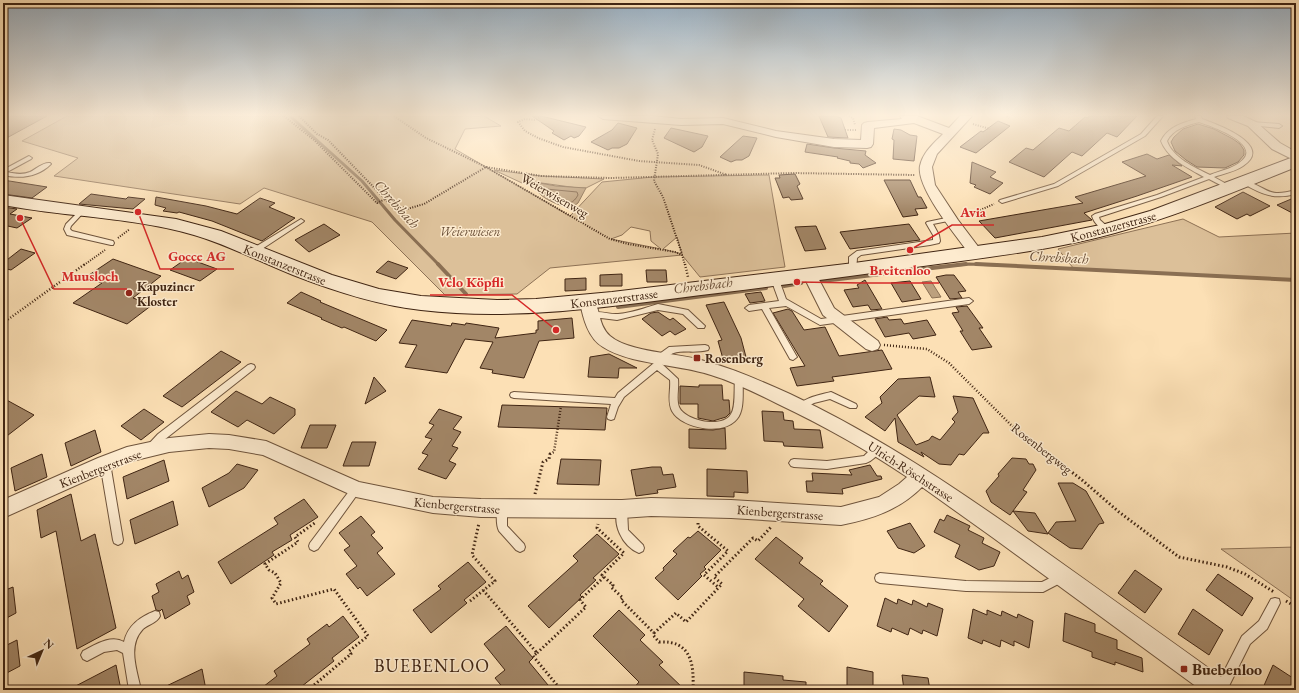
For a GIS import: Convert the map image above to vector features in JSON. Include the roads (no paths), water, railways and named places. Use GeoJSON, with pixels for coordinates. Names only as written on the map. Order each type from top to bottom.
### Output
{"type":"FeatureCollection","features":[{"type":"Feature","properties":{"kind":"main road","name":"Konstanzerstrasse"},"geometry":{"type":"LineString","coordinates":[[3,200],[81,212],[145,219],[185,227],[215,235],[331,282],[366,293],[406,300],[481,307],[530,306],[589,309],[691,289],[853,270],[1054,241],[1107,229],[1172,210],[1296,161]]}},
{"type":"Feature","properties":{"kind":"street"},"geometry":{"type":"LineString","coordinates":[[936,148],[931,154],[926,167],[930,185],[952,221],[976,253]]}},
{"type":"Feature","properties":{"kind":"street"},"geometry":{"type":"LineString","coordinates":[[1280,148],[1296,157]]}},
{"type":"Feature","properties":{"kind":"street"},"geometry":{"type":"LineString","coordinates":[[810,275],[828,311],[872,345]]}},
{"type":"Feature","properties":{"kind":"street","name":"Ulrich-Röschstrasse"},"geometry":{"type":"LineString","coordinates":[[589,309],[600,335],[608,342],[622,349],[659,361],[703,366],[802,407],[878,448],[921,475],[988,522],[1220,690]]}},
{"type":"Feature","properties":{"kind":"street","name":"Kienbergerstrasse"},"geometry":{"type":"LineString","coordinates":[[3,509],[105,463],[149,449],[203,441],[248,444],[266,448],[356,489],[394,499],[433,505],[502,509],[622,509],[651,507],[841,516],[857,513],[885,504],[906,490],[921,475]]}},
{"type":"Feature","properties":{"kind":"lane"},"geometry":{"type":"LineString","coordinates":[[1002,201],[1056,185],[1120,148]]}},
{"type":"Feature","properties":{"kind":"lane"},"geometry":{"type":"LineString","coordinates":[[1166,148],[1176,158],[1210,177],[1275,196],[1284,196],[1296,192]]}},
{"type":"Feature","properties":{"kind":"lane"},"geometry":{"type":"LineString","coordinates":[[1107,229],[1097,221],[1095,216],[1159,196],[1241,165],[1249,157],[1250,151],[1248,148]]}},
{"type":"Feature","properties":{"kind":"lane"},"geometry":{"type":"LineString","coordinates":[[3,173],[29,158]]}},
{"type":"Feature","properties":{"kind":"lane"},"geometry":{"type":"LineString","coordinates":[[3,173],[14,176],[31,175],[48,164]]}},
{"type":"Feature","properties":{"kind":"lane"},"geometry":{"type":"LineString","coordinates":[[81,212],[68,225],[67,229],[69,233],[111,243]]}},
{"type":"Feature","properties":{"kind":"lane"},"geometry":{"type":"LineString","coordinates":[[254,251],[301,221]]}},
{"type":"Feature","properties":{"kind":"lane"},"geometry":{"type":"LineString","coordinates":[[853,270],[853,256],[859,253],[937,241],[936,235],[929,222],[952,221]]}},
{"type":"Feature","properties":{"kind":"lane"},"geometry":{"type":"LineString","coordinates":[[775,279],[782,301],[820,322],[969,301]]}},
{"type":"Feature","properties":{"kind":"lane"},"geometry":{"type":"LineString","coordinates":[[749,308],[787,303]]}},
{"type":"Feature","properties":{"kind":"lane"},"geometry":{"type":"LineString","coordinates":[[589,309],[601,315],[618,317],[658,307],[685,312],[701,326]]}},
{"type":"Feature","properties":{"kind":"lane"},"geometry":{"type":"LineString","coordinates":[[765,307],[793,357]]}},
{"type":"Feature","properties":{"kind":"lane"},"geometry":{"type":"LineString","coordinates":[[611,417],[616,401],[627,389],[672,349],[705,348]]}},
{"type":"Feature","properties":{"kind":"lane"},"geometry":{"type":"LineString","coordinates":[[659,361],[674,379],[673,396],[675,409],[678,414],[691,423],[723,425],[732,420],[736,412],[739,380]]}},
{"type":"Feature","properties":{"kind":"lane"},"geometry":{"type":"LineString","coordinates":[[149,449],[161,437],[251,367]]}},
{"type":"Feature","properties":{"kind":"lane"},"geometry":{"type":"LineString","coordinates":[[514,395],[616,401]]}},
{"type":"Feature","properties":{"kind":"lane"},"geometry":{"type":"LineString","coordinates":[[802,407],[811,401],[831,395],[853,406]]}},
{"type":"Feature","properties":{"kind":"lane"},"geometry":{"type":"LineString","coordinates":[[794,463],[827,465],[866,459],[878,448]]}},
{"type":"Feature","properties":{"kind":"lane"},"geometry":{"type":"LineString","coordinates":[[105,463],[118,540]]}},
{"type":"Feature","properties":{"kind":"lane"},"geometry":{"type":"LineString","coordinates":[[314,546],[356,489]]}},
{"type":"Feature","properties":{"kind":"lane"},"geometry":{"type":"LineString","coordinates":[[502,509],[502,528],[520,547]]}},
{"type":"Feature","properties":{"kind":"lane"},"geometry":{"type":"LineString","coordinates":[[622,509],[621,528],[639,548]]}},
{"type":"Feature","properties":{"kind":"lane"},"geometry":{"type":"LineString","coordinates":[[880,578],[966,586],[1043,587],[1062,576]]}},
{"type":"Feature","properties":{"kind":"lane"},"geometry":{"type":"LineString","coordinates":[[1220,690],[1246,640],[1263,625],[1280,600]]}},
{"type":"Feature","properties":{"kind":"lane"},"geometry":{"type":"LineString","coordinates":[[135,690],[128,650],[131,639],[140,625],[155,616]]}},
{"type":"Feature","properties":{"kind":"lane"},"geometry":{"type":"LineString","coordinates":[[87,655],[103,648],[118,644],[128,650]]}},
{"type":"Feature","properties":{"kind":"water"},"geometry":{"type":"Polygon","coordinates":[[[534,182],[556,186],[586,188],[578,203],[571,208],[554,203],[542,196],[535,187],[534,182]]]}},
{"type":"Feature","properties":{"kind":"water"},"geometry":{"type":"Polygon","coordinates":[[[931,281],[941,297],[932,298],[922,282],[931,281]]]}},
{"type":"Feature","properties":{"kind":"waterway","name":"Chrebsbach"},"geometry":{"type":"LineString","coordinates":[[326,148],[362,181],[395,220],[439,265]]}},
{"type":"Feature","properties":{"kind":"waterway","name":"Chrebsbach"},"geometry":{"type":"LineString","coordinates":[[438,264],[466,294]]}},
{"type":"Feature","properties":{"kind":"waterway","name":"Chrebsbach"},"geometry":{"type":"LineString","coordinates":[[959,265],[966,264]]}},
{"type":"Feature","properties":{"kind":"waterway","name":"Chrebsbach"},"geometry":{"type":"LineString","coordinates":[[976,264],[994,265]]}},
{"type":"Feature","properties":{"kind":"waterway","name":"Chrebsbach"},"geometry":{"type":"LineString","coordinates":[[822,281],[959,265]]}},
{"type":"Feature","properties":{"kind":"waterway","name":"Chrebsbach"},"geometry":{"type":"LineString","coordinates":[[959,265],[994,265]]}},
{"type":"Feature","properties":{"kind":"waterway","name":"Chrebsbach"},"geometry":{"type":"LineString","coordinates":[[994,265],[1296,280]]}},
{"type":"Feature","properties":{"kind":"waterway","name":"Chrebsbach"},"geometry":{"type":"LineString","coordinates":[[784,286],[801,283]]}},
{"type":"Feature","properties":{"kind":"waterway","name":"Chrebsbach"},"geometry":{"type":"LineString","coordinates":[[618,307],[766,288]]}},
{"type":"Feature","properties":{"kind":"place","name":"Gocce AG"},"geometry":{"type":"Point","coordinates":[138,212]}},
{"type":"Feature","properties":{"kind":"place","name":"Muusloch"},"geometry":{"type":"Point","coordinates":[20,218]}},
{"type":"Feature","properties":{"kind":"place","name":"Avia"},"geometry":{"type":"Point","coordinates":[910,250]}},
{"type":"Feature","properties":{"kind":"place","name":"Breitenloo"},"geometry":{"type":"Point","coordinates":[797,282]}},
{"type":"Feature","properties":{"kind":"place","name":"Kapuziner Kloster"},"geometry":{"type":"Point","coordinates":[129,293]}},
{"type":"Feature","properties":{"kind":"place","name":"Velo Köpfli"},"geometry":{"type":"Point","coordinates":[556,330]}},
{"type":"Feature","properties":{"kind":"place","name":"Rosenberg"},"geometry":{"type":"Point","coordinates":[697,358]}},
{"type":"Feature","properties":{"kind":"place","name":"Buebenloo"},"geometry":{"type":"Point","coordinates":[1184,669]}},
{"type":"Feature","properties":{"kind":"district","name":"BUEBENLOO"},"geometry":{"type":"Point","coordinates":[432,666]}},
{"type":"Feature","properties":{"kind":"park label","name":"Weierwiesen"},"geometry":{"type":"Point","coordinates":[470,231]}}]}
